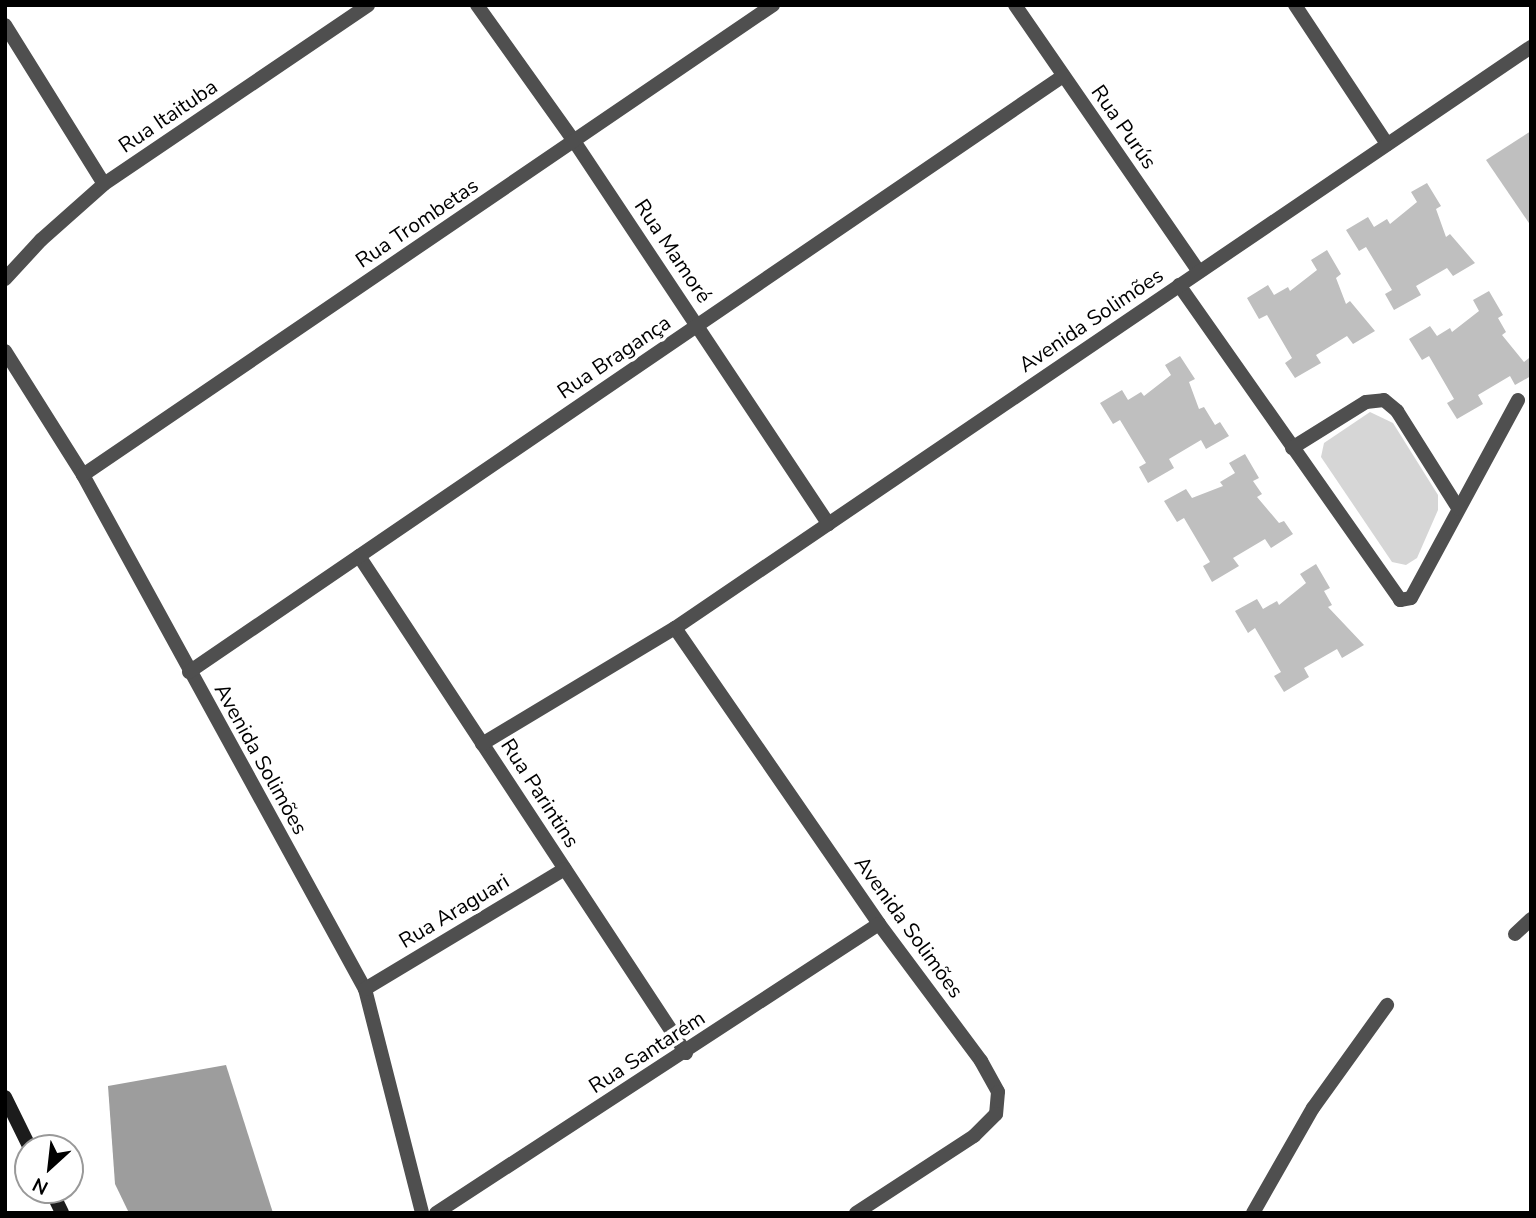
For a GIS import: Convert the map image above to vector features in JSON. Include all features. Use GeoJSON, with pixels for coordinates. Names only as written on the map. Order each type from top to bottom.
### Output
{"type":"FeatureCollection","features":[{"type":"Feature","properties":{"kind":"main road"},"geometry":{"type":"LineString","coordinates":[[5,1097],[23,1134]]}},
{"type":"Feature","properties":{"kind":"street","name":"Rua Itaituba"},"geometry":{"type":"LineString","coordinates":[[5,279],[41,240],[104,184],[368,5]]}},
{"type":"Feature","properties":{"kind":"street","name":"Rua Mamoré"},"geometry":{"type":"LineString","coordinates":[[477,5],[574,141],[828,524]]}},
{"type":"Feature","properties":{"kind":"street","name":"Rua Trombetas"},"geometry":{"type":"LineString","coordinates":[[83,475],[773,5]]}},
{"type":"Feature","properties":{"kind":"street","name":"Rua Purús"},"geometry":{"type":"LineString","coordinates":[[1015,5],[1199,272]]}},
{"type":"Feature","properties":{"kind":"street"},"geometry":{"type":"LineString","coordinates":[[1295,5],[1387,144]]}},
{"type":"Feature","properties":{"kind":"street"},"geometry":{"type":"LineString","coordinates":[[5,25],[104,184]]}},
{"type":"Feature","properties":{"kind":"street","name":"Avenida Solimões"},"geometry":{"type":"LineString","coordinates":[[482,744],[675,628],[1531,47]]}},
{"type":"Feature","properties":{"kind":"street","name":"Rua Bragança"},"geometry":{"type":"LineString","coordinates":[[189,672],[1063,76]]}},
{"type":"Feature","properties":{"kind":"street"},"geometry":{"type":"LineString","coordinates":[[1179,285],[1400,600],[1410,598],[1518,400]]}},
{"type":"Feature","properties":{"kind":"street","name":"Avenida Solimões"},"geometry":{"type":"LineString","coordinates":[[5,351],[83,475],[365,989],[422,1213]]}},
{"type":"Feature","properties":{"kind":"street"},"geometry":{"type":"LineString","coordinates":[[1292,448],[1366,402],[1384,400],[1397,411],[1458,508]]}},
{"type":"Feature","properties":{"kind":"street","name":"Rua Parintins"},"geometry":{"type":"LineString","coordinates":[[359,556],[686,1053]]}},
{"type":"Feature","properties":{"kind":"street","name":"Avenida Solimões"},"geometry":{"type":"LineString","coordinates":[[675,628],[879,925],[981,1061],[999,1102],[996,1114],[974,1136],[856,1213]]}},
{"type":"Feature","properties":{"kind":"street","name":"Rua Araguari"},"geometry":{"type":"LineString","coordinates":[[365,989],[565,869]]}},
{"type":"Feature","properties":{"kind":"street"},"geometry":{"type":"LineString","coordinates":[[1515,934],[1531,919]]}},
{"type":"Feature","properties":{"kind":"street","name":"Rua Santarém"},"geometry":{"type":"LineString","coordinates":[[436,1213],[686,1053],[879,925]]}},
{"type":"Feature","properties":{"kind":"street"},"geometry":{"type":"LineString","coordinates":[[1254,1213],[1313,1108],[1387,1005]]}},
{"type":"Feature","properties":{"kind":"shaded area"},"geometry":{"type":"Polygon","coordinates":[[[1370,412],[1393,423],[1438,495],[1438,510],[1417,558],[1406,565],[1392,562],[1321,457],[1324,443],[1370,412]]]}},
{"type":"Feature","properties":{"kind":"shaded area"},"geometry":{"type":"Polygon","coordinates":[[[226,1065],[273,1213],[129,1213],[115,1184],[108,1086],[226,1065]]]}},
{"type":"Feature","properties":{"kind":"building"},"geometry":{"type":"Polygon","coordinates":[[[1531,131],[1531,226],[1486,160],[1531,131]]]}},
{"type":"Feature","properties":{"kind":"building"},"geometry":{"type":"Polygon","coordinates":[[[1427,183],[1441,206],[1436,209],[1446,237],[1450,234],[1475,263],[1453,276],[1447,268],[1416,286],[1421,295],[1394,310],[1385,294],[1392,290],[1366,247],[1359,251],[1346,230],[1368,217],[1374,227],[1387,219],[1390,224],[1417,202],[1411,192],[1427,183]]]}},
{"type":"Feature","properties":{"kind":"building"},"geometry":{"type":"Polygon","coordinates":[[[1327,250],[1341,274],[1336,278],[1346,304],[1350,301],[1375,331],[1353,344],[1347,336],[1316,355],[1321,363],[1295,378],[1285,363],[1292,358],[1267,315],[1259,319],[1247,298],[1268,285],[1274,295],[1288,287],[1290,291],[1317,270],[1311,260],[1327,250]]]}},
{"type":"Feature","properties":{"kind":"building"},"geometry":{"type":"Polygon","coordinates":[[[1489,291],[1503,315],[1498,318],[1506,332],[1502,335],[1524,362],[1529,358],[1531,376],[1515,385],[1510,376],[1478,395],[1483,404],[1457,419],[1447,403],[1454,399],[1429,356],[1422,360],[1409,339],[1430,326],[1437,336],[1450,328],[1452,332],[1479,311],[1473,300],[1489,291]]]}},
{"type":"Feature","properties":{"kind":"building"},"geometry":{"type":"Polygon","coordinates":[[[1180,356],[1195,379],[1189,382],[1199,409],[1204,407],[1215,425],[1220,422],[1229,436],[1206,449],[1201,440],[1169,459],[1174,468],[1148,483],[1139,467],[1146,463],[1120,420],[1113,424],[1100,403],[1122,390],[1128,400],[1141,392],[1144,396],[1171,375],[1165,365],[1180,356]]]}},
{"type":"Feature","properties":{"kind":"building"},"geometry":{"type":"Polygon","coordinates":[[[1245,454],[1259,478],[1253,481],[1262,494],[1257,497],[1279,523],[1284,521],[1293,534],[1271,548],[1265,539],[1233,558],[1239,566],[1212,582],[1203,566],[1210,562],[1184,518],[1177,522],[1164,501],[1186,489],[1192,498],[1223,486],[1220,482],[1235,473],[1229,463],[1245,454]]]}},
{"type":"Feature","properties":{"kind":"building"},"geometry":{"type":"Polygon","coordinates":[[[1316,564],[1330,588],[1324,591],[1332,605],[1328,607],[1364,645],[1342,658],[1337,649],[1304,668],[1309,677],[1284,692],[1274,676],[1281,672],[1255,628],[1248,633],[1235,611],[1257,599],[1263,609],[1277,601],[1279,605],[1306,583],[1300,574],[1316,564]]]}}]}
